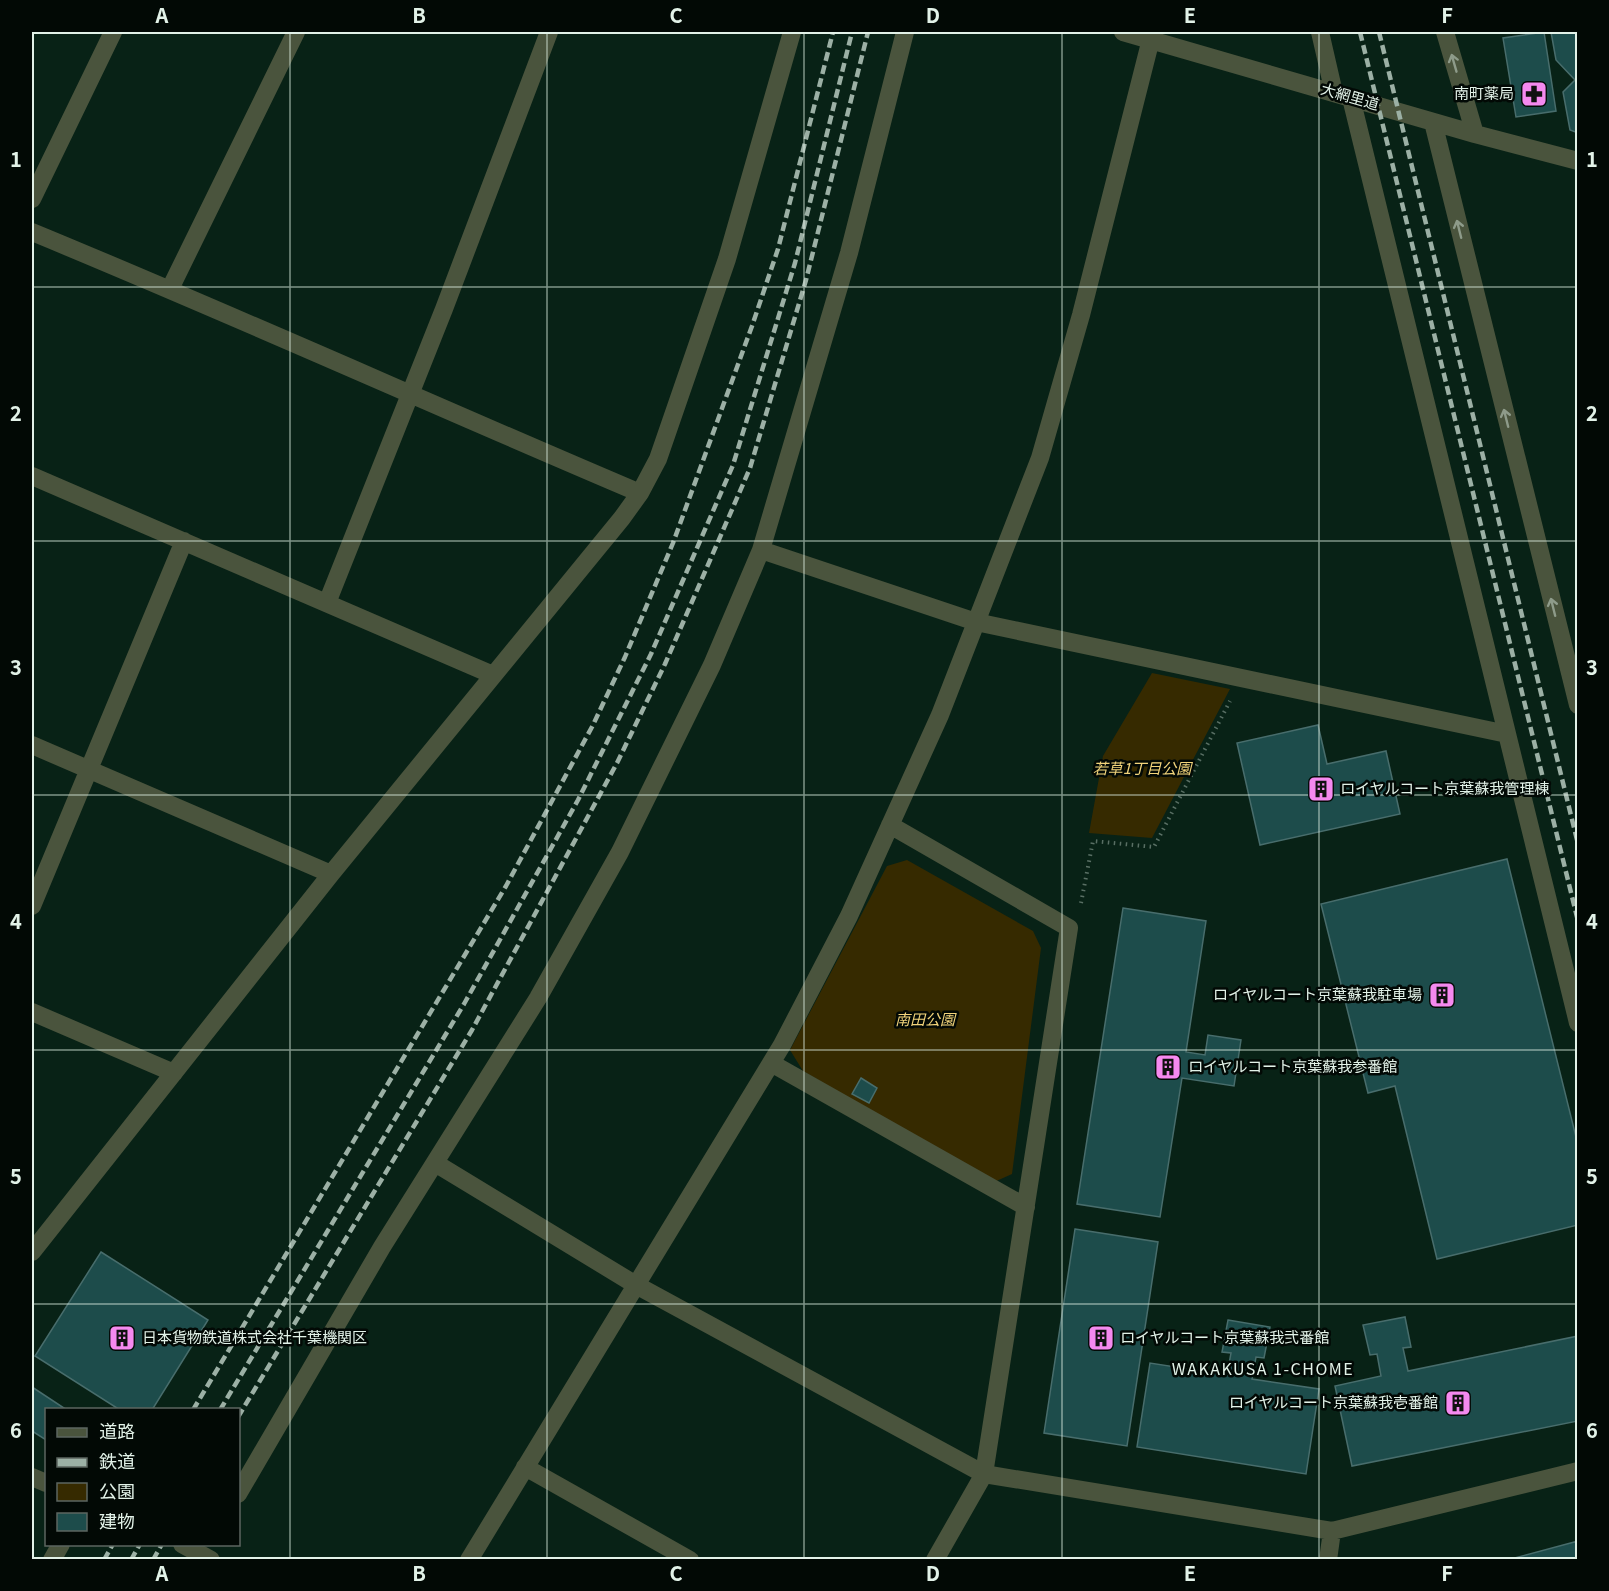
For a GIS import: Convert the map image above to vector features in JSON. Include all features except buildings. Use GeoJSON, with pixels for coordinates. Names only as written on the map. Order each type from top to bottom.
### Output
{"type":"FeatureCollection","features":[{"type":"Feature","properties":{"kind":"street"},"geometry":{"type":"LineString","coordinates":[[32,200],[113,32]]}},
{"type":"Feature","properties":{"kind":"street"},"geometry":{"type":"LineString","coordinates":[[170,289],[296,32]]}},
{"type":"Feature","properties":{"kind":"street"},"geometry":{"type":"LineString","coordinates":[[327,603],[410,395],[549,32]]}},
{"type":"Feature","properties":{"kind":"street"},"geometry":{"type":"LineString","coordinates":[[34,1244],[640,493],[658,459],[726,260],[792,32]]}},
{"type":"Feature","properties":{"kind":"street"},"geometry":{"type":"LineString","coordinates":[[240,1491],[382,1247],[538,998],[620,852],[712,665],[761,550],[849,253],[905,32]]}},
{"type":"Feature","properties":{"kind":"street","name":"大網里道"},"geometry":{"type":"LineString","coordinates":[[1124,32],[1475,134],[1578,161]]}},
{"type":"Feature","properties":{"kind":"street"},"geometry":{"type":"LineString","coordinates":[[1320,32],[1343,95],[1507,734],[1578,1023]]}},
{"type":"Feature","properties":{"kind":"street"},"geometry":{"type":"LineString","coordinates":[[1445,32],[1475,134]]}},
{"type":"Feature","properties":{"kind":"street"},"geometry":{"type":"LineString","coordinates":[[469,1560],[771,1063],[849,916],[940,715],[1040,458],[1081,315],[1151,39]]}},
{"type":"Feature","properties":{"kind":"street"},"geometry":{"type":"LineString","coordinates":[[1433,122],[1570,643],[1578,705]]}},
{"type":"Feature","properties":{"kind":"street"},"geometry":{"type":"LineString","coordinates":[[32,232],[170,289],[640,493]]}},
{"type":"Feature","properties":{"kind":"street"},"geometry":{"type":"LineString","coordinates":[[32,476],[493,675]]}},
{"type":"Feature","properties":{"kind":"street"},"geometry":{"type":"LineString","coordinates":[[32,906],[184,541]]}},
{"type":"Feature","properties":{"kind":"street"},"geometry":{"type":"LineString","coordinates":[[761,550],[976,622],[1507,734]]}},
{"type":"Feature","properties":{"kind":"street"},"geometry":{"type":"LineString","coordinates":[[32,745],[331,874]]}},
{"type":"Feature","properties":{"kind":"street"},"geometry":{"type":"LineString","coordinates":[[890,825],[1069,928],[984,1474],[935,1560]]}},
{"type":"Feature","properties":{"kind":"street"},"geometry":{"type":"LineString","coordinates":[[32,1012],[174,1073]]}},
{"type":"Feature","properties":{"kind":"street"},"geometry":{"type":"LineString","coordinates":[[771,1063],[1026,1207]]}},
{"type":"Feature","properties":{"kind":"street"},"geometry":{"type":"LineString","coordinates":[[435,1163],[636,1285],[984,1474],[1332,1531],[1578,1471]]}},
{"type":"Feature","properties":{"kind":"street"},"geometry":{"type":"LineString","coordinates":[[525,1467],[690,1560]]}},
{"type":"Feature","properties":{"kind":"street"},"geometry":{"type":"LineString","coordinates":[[1328,1560],[1332,1531]]}},
{"type":"Feature","properties":{"kind":"street"},"geometry":{"type":"LineString","coordinates":[[52,1560],[60,1546]]}},
{"type":"Feature","properties":{"kind":"path"},"geometry":{"type":"LineString","coordinates":[[1069,928],[1078,917],[1093,841],[1154,847],[1242,679]]}},
{"type":"Feature","properties":{"kind":"green space","name":"若草1丁目公園"},"geometry":{"type":"Polygon","coordinates":[[[1152,673],[1230,689],[1152,838],[1089,833],[1103,756],[1152,673]]]}},
{"type":"Feature","properties":{"kind":"green space","name":"南田公園"},"geometry":{"type":"Polygon","coordinates":[[[907,860],[1033,931],[1041,948],[1012,1174],[992,1183],[803,1071],[790,1050],[887,866],[907,860]]]}},
{"type":"Feature","properties":{"kind":"railway"},"geometry":{"type":"LineString","coordinates":[[194,1408],[506,886],[593,725],[625,657],[673,543],[778,249],[833,32]]}},
{"type":"Feature","properties":{"kind":"railway"},"geometry":{"type":"LineString","coordinates":[[221,1408],[464,1004],[578,800],[651,654],[733,465],[795,263],[852,32]]}},
{"type":"Feature","properties":{"kind":"railway"},"geometry":{"type":"LineString","coordinates":[[240,1414],[472,1030],[617,763],[665,664],[750,468],[806,280],[868,32]]}},
{"type":"Feature","properties":{"kind":"railway"},"geometry":{"type":"LineString","coordinates":[[1360,32],[1578,921]]}},
{"type":"Feature","properties":{"kind":"railway"},"geometry":{"type":"LineString","coordinates":[[1379,32],[1578,844]]}},
{"type":"Feature","properties":{"kind":"railway"},"geometry":{"type":"LineString","coordinates":[[104,1560],[112,1546]]}},
{"type":"Feature","properties":{"kind":"railway"},"geometry":{"type":"LineString","coordinates":[[131,1560],[139,1546]]}},
{"type":"Feature","properties":{"kind":"railway"},"geometry":{"type":"LineString","coordinates":[[153,1560],[161,1546]]}},
{"type":"Feature","properties":{"kind":"place","name":"南町薬局"},"geometry":{"type":"Point","coordinates":[1534,94]}},
{"type":"Feature","properties":{"kind":"place","name":"ロイヤルコート京葉蘇我管理棟"},"geometry":{"type":"Point","coordinates":[1321,789]}},
{"type":"Feature","properties":{"kind":"place","name":"ロイヤルコート京葉蘇我駐車場"},"geometry":{"type":"Point","coordinates":[1442,995]}},
{"type":"Feature","properties":{"kind":"place","name":"ロイヤルコート京葉蘇我参番館"},"geometry":{"type":"Point","coordinates":[1168,1067]}},
{"type":"Feature","properties":{"kind":"place","name":"日本貨物鉄道株式会社千葉機関区"},"geometry":{"type":"Point","coordinates":[122,1338]}},
{"type":"Feature","properties":{"kind":"place","name":"ロイヤルコート京葉蘇我弐番館"},"geometry":{"type":"Point","coordinates":[1101,1338]}},
{"type":"Feature","properties":{"kind":"place","name":"ロイヤルコート京葉蘇我壱番館"},"geometry":{"type":"Point","coordinates":[1458,1403]}},
{"type":"Feature","properties":{"kind":"district","name":"WAKAKUSA 1-CHOME"},"geometry":{"type":"Point","coordinates":[1263,1369]}}]}
